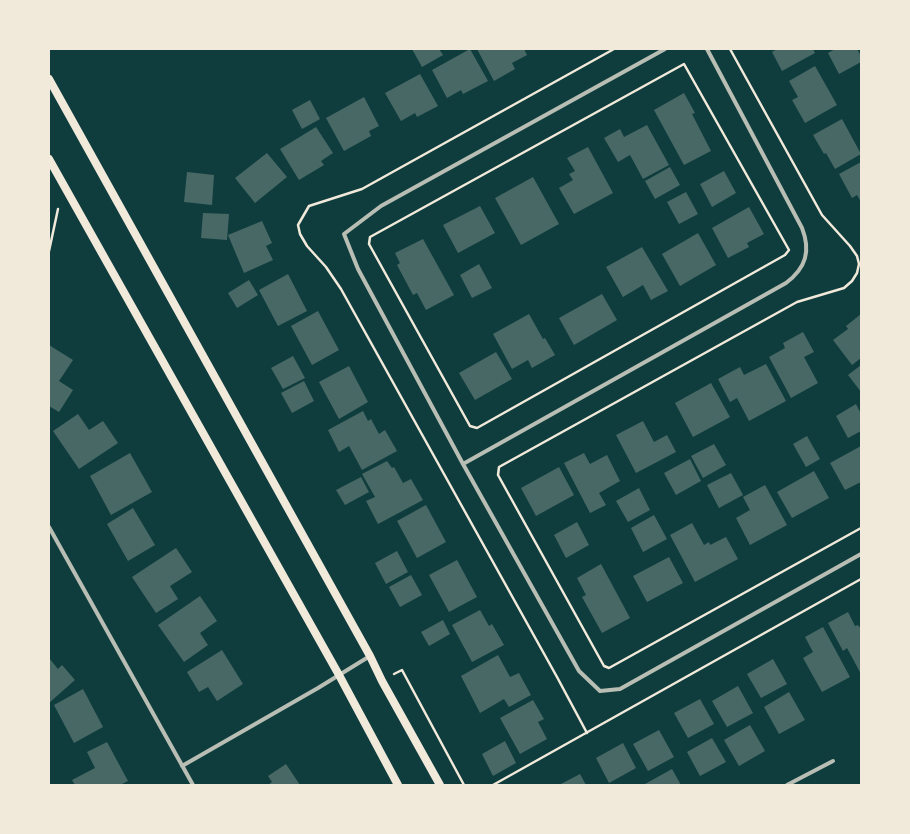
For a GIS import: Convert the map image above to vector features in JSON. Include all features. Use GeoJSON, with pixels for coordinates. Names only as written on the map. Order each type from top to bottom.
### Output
{"type":"FeatureCollection","features":[{"type":"Feature","properties":{"kind":"main road"},"geometry":{"type":"LineString","coordinates":[[49,79],[370,656],[382,681],[440,785]]}},
{"type":"Feature","properties":{"kind":"main road"},"geometry":{"type":"LineString","coordinates":[[49,159],[339,675],[398,785]]}},
{"type":"Feature","properties":{"kind":"street"},"geometry":{"type":"LineString","coordinates":[[666,49],[381,206],[344,234],[358,270],[463,464],[579,671],[600,691],[620,689],[861,554]]}},
{"type":"Feature","properties":{"kind":"street"},"geometry":{"type":"LineString","coordinates":[[463,464],[786,283],[801,269],[807,249],[806,238],[802,228],[707,49]]}},
{"type":"Feature","properties":{"kind":"street"},"geometry":{"type":"LineString","coordinates":[[49,527],[193,785]]}},
{"type":"Feature","properties":{"kind":"street"},"geometry":{"type":"LineString","coordinates":[[182,766],[370,656]]}},
{"type":"Feature","properties":{"kind":"street"},"geometry":{"type":"LineString","coordinates":[[787,785],[833,761]]}},
{"type":"Feature","properties":{"kind":"path"},"geometry":{"type":"LineString","coordinates":[[587,733],[536,638],[341,289],[326,267],[307,246],[300,234],[298,225],[309,206],[362,189],[614,49]]}},
{"type":"Feature","properties":{"kind":"path"},"geometry":{"type":"LineString","coordinates":[[730,49],[822,215],[857,256],[859,264],[857,273],[852,281],[844,288],[797,302],[499,467],[498,475],[604,666],[609,668],[861,528]]}},
{"type":"Feature","properties":{"kind":"path"},"geometry":{"type":"LineString","coordinates":[[684,64],[687,68],[789,250],[785,255],[477,428],[470,426],[369,244],[370,237],[679,66],[684,64]]}},
{"type":"Feature","properties":{"kind":"path"},"geometry":{"type":"LineString","coordinates":[[49,251],[58,209]]}},
{"type":"Feature","properties":{"kind":"path"},"geometry":{"type":"LineString","coordinates":[[493,785],[861,579]]}},
{"type":"Feature","properties":{"kind":"path"},"geometry":{"type":"LineString","coordinates":[[394,674],[402,670],[464,785]]}},
{"type":"Feature","properties":{"kind":"building"},"geometry":{"type":"Polygon","coordinates":[[[412,49],[439,49],[443,55],[422,67],[412,49]]]}},
{"type":"Feature","properties":{"kind":"building"},"geometry":{"type":"Polygon","coordinates":[[[470,49],[488,81],[463,94],[461,90],[447,98],[432,70],[470,49]]]}},
{"type":"Feature","properties":{"kind":"building"},"geometry":{"type":"Polygon","coordinates":[[[477,49],[524,49],[527,55],[512,63],[515,69],[494,81],[477,49]]]}},
{"type":"Feature","properties":{"kind":"building"},"geometry":{"type":"Polygon","coordinates":[[[777,49],[813,49],[815,53],[782,71],[772,52],[777,49]]]}},
{"type":"Feature","properties":{"kind":"building"},"geometry":{"type":"Polygon","coordinates":[[[835,49],[857,49],[861,56],[861,62],[839,74],[828,53],[835,49]]]}},
{"type":"Feature","properties":{"kind":"building"},"geometry":{"type":"Polygon","coordinates":[[[815,66],[837,105],[805,123],[792,100],[798,97],[789,81],[815,66]]]}},
{"type":"Feature","properties":{"kind":"building"},"geometry":{"type":"Polygon","coordinates":[[[420,74],[438,106],[417,117],[415,113],[401,121],[385,93],[420,74]]]}},
{"type":"Feature","properties":{"kind":"building"},"geometry":{"type":"Polygon","coordinates":[[[684,93],[695,113],[692,114],[711,151],[684,165],[654,110],[684,93]]]}},
{"type":"Feature","properties":{"kind":"building"},"geometry":{"type":"Polygon","coordinates":[[[364,97],[379,126],[369,131],[371,136],[344,151],[326,118],[364,97]]]}},
{"type":"Feature","properties":{"kind":"building"},"geometry":{"type":"Polygon","coordinates":[[[310,100],[320,119],[302,129],[292,110],[310,100]]]}},
{"type":"Feature","properties":{"kind":"building"},"geometry":{"type":"Polygon","coordinates":[[[842,119],[861,154],[835,169],[813,135],[842,119]]]}},
{"type":"Feature","properties":{"kind":"building"},"geometry":{"type":"Polygon","coordinates":[[[647,125],[669,165],[643,179],[630,155],[618,162],[604,138],[620,129],[624,137],[647,125]]]}},
{"type":"Feature","properties":{"kind":"building"},"geometry":{"type":"Polygon","coordinates":[[[316,127],[333,153],[321,161],[324,165],[299,180],[280,149],[316,127]]]}},
{"type":"Feature","properties":{"kind":"building"},"geometry":{"type":"Polygon","coordinates":[[[588,147],[613,193],[574,214],[559,188],[573,180],[569,174],[575,171],[567,158],[588,147]]]}},
{"type":"Feature","properties":{"kind":"building"},"geometry":{"type":"Polygon","coordinates":[[[267,153],[287,177],[255,203],[235,178],[267,153]]]}},
{"type":"Feature","properties":{"kind":"building"},"geometry":{"type":"Polygon","coordinates":[[[861,162],[861,202],[857,195],[852,198],[839,174],[861,162]]]}},
{"type":"Feature","properties":{"kind":"building"},"geometry":{"type":"Polygon","coordinates":[[[670,167],[680,185],[655,199],[645,181],[670,167]]]}},
{"type":"Feature","properties":{"kind":"building"},"geometry":{"type":"Polygon","coordinates":[[[724,171],[736,193],[712,207],[700,184],[724,171]]]}},
{"type":"Feature","properties":{"kind":"building"},"geometry":{"type":"Polygon","coordinates":[[[187,172],[214,175],[212,205],[184,202],[187,172]]]}},
{"type":"Feature","properties":{"kind":"building"},"geometry":{"type":"Polygon","coordinates":[[[533,177],[559,224],[521,245],[495,198],[533,177]]]}},
{"type":"Feature","properties":{"kind":"building"},"geometry":{"type":"Polygon","coordinates":[[[686,192],[698,214],[679,224],[667,202],[686,192]]]}},
{"type":"Feature","properties":{"kind":"building"},"geometry":{"type":"Polygon","coordinates":[[[480,206],[495,233],[458,253],[443,225],[480,206]]]}},
{"type":"Feature","properties":{"kind":"building"},"geometry":{"type":"Polygon","coordinates":[[[749,207],[764,234],[747,243],[749,247],[728,258],[712,228],[749,207]]]}},
{"type":"Feature","properties":{"kind":"building"},"geometry":{"type":"Polygon","coordinates":[[[203,213],[229,214],[227,240],[201,238],[203,213]]]}},
{"type":"Feature","properties":{"kind":"building"},"geometry":{"type":"Polygon","coordinates":[[[262,221],[272,243],[266,246],[273,260],[244,273],[228,235],[262,221]]]}},
{"type":"Feature","properties":{"kind":"building"},"geometry":{"type":"Polygon","coordinates":[[[698,233],[716,265],[680,286],[662,254],[698,233]]]}},
{"type":"Feature","properties":{"kind":"building"},"geometry":{"type":"Polygon","coordinates":[[[423,239],[454,295],[426,310],[417,293],[413,295],[397,265],[400,263],[395,253],[423,239]]]}},
{"type":"Feature","properties":{"kind":"building"},"geometry":{"type":"Polygon","coordinates":[[[642,247],[668,291],[651,300],[643,285],[623,297],[606,267],[642,247]]]}},
{"type":"Feature","properties":{"kind":"building"},"geometry":{"type":"Polygon","coordinates":[[[479,264],[492,288],[472,298],[460,275],[479,264]]]}},
{"type":"Feature","properties":{"kind":"building"},"geometry":{"type":"Polygon","coordinates":[[[288,274],[307,311],[278,326],[259,290],[288,274]]]}},
{"type":"Feature","properties":{"kind":"building"},"geometry":{"type":"Polygon","coordinates":[[[249,280],[258,295],[237,308],[228,293],[249,280]]]}},
{"type":"Feature","properties":{"kind":"building"},"geometry":{"type":"Polygon","coordinates":[[[602,294],[617,320],[574,345],[559,318],[602,294]]]}},
{"type":"Feature","properties":{"kind":"building"},"geometry":{"type":"Polygon","coordinates":[[[318,311],[339,350],[312,365],[291,326],[318,311]]]}},
{"type":"Feature","properties":{"kind":"building"},"geometry":{"type":"Polygon","coordinates":[[[529,314],[543,339],[545,338],[555,355],[532,368],[528,360],[512,369],[493,334],[529,314]]]}},
{"type":"Feature","properties":{"kind":"building"},"geometry":{"type":"Polygon","coordinates":[[[861,314],[861,358],[852,365],[833,340],[848,329],[846,326],[861,314]]]}},
{"type":"Feature","properties":{"kind":"building"},"geometry":{"type":"Polygon","coordinates":[[[803,332],[814,352],[804,357],[818,383],[791,398],[769,357],[785,348],[783,343],[803,332]]]}},
{"type":"Feature","properties":{"kind":"building"},"geometry":{"type":"Polygon","coordinates":[[[49,345],[73,360],[59,381],[73,390],[59,412],[49,406],[49,345]]]}},
{"type":"Feature","properties":{"kind":"building"},"geometry":{"type":"Polygon","coordinates":[[[496,352],[512,379],[475,400],[459,373],[496,352]]]}},
{"type":"Feature","properties":{"kind":"building"},"geometry":{"type":"Polygon","coordinates":[[[293,356],[305,378],[283,389],[271,368],[293,356]]]}},
{"type":"Feature","properties":{"kind":"building"},"geometry":{"type":"Polygon","coordinates":[[[766,364],[786,401],[749,421],[737,398],[730,402],[718,379],[740,367],[744,375],[766,364]]]}},
{"type":"Feature","properties":{"kind":"building"},"geometry":{"type":"Polygon","coordinates":[[[861,365],[861,392],[848,375],[861,365]]]}},
{"type":"Feature","properties":{"kind":"building"},"geometry":{"type":"Polygon","coordinates":[[[349,366],[368,402],[339,419],[319,382],[349,366]]]}},
{"type":"Feature","properties":{"kind":"building"},"geometry":{"type":"Polygon","coordinates":[[[304,381],[314,401],[292,413],[281,393],[304,381]]]}},
{"type":"Feature","properties":{"kind":"building"},"geometry":{"type":"Polygon","coordinates":[[[711,383],[730,417],[693,437],[675,403],[711,383]]]}},
{"type":"Feature","properties":{"kind":"building"},"geometry":{"type":"Polygon","coordinates":[[[856,404],[861,414],[861,431],[848,438],[836,416],[856,404]]]}},
{"type":"Feature","properties":{"kind":"building"},"geometry":{"type":"Polygon","coordinates":[[[363,411],[368,421],[371,419],[379,434],[385,430],[397,451],[362,470],[349,446],[339,452],[328,430],[363,411]]]}},
{"type":"Feature","properties":{"kind":"building"},"geometry":{"type":"Polygon","coordinates":[[[78,414],[89,430],[103,421],[118,443],[79,469],[53,431],[78,414]]]}},
{"type":"Feature","properties":{"kind":"building"},"geometry":{"type":"Polygon","coordinates":[[[643,421],[654,442],[667,435],[676,452],[636,473],[616,435],[643,421]]]}},
{"type":"Feature","properties":{"kind":"building"},"geometry":{"type":"Polygon","coordinates":[[[807,436],[820,459],[806,467],[793,444],[807,436]]]}},
{"type":"Feature","properties":{"kind":"building"},"geometry":{"type":"Polygon","coordinates":[[[714,444],[726,465],[703,478],[691,456],[714,444]]]}},
{"type":"Feature","properties":{"kind":"building"},"geometry":{"type":"Polygon","coordinates":[[[861,446],[861,482],[845,490],[830,463],[861,446]]]}},
{"type":"Feature","properties":{"kind":"building"},"geometry":{"type":"Polygon","coordinates":[[[130,453],[152,492],[111,515],[90,476],[130,453]]]}},
{"type":"Feature","properties":{"kind":"building"},"geometry":{"type":"Polygon","coordinates":[[[584,453],[590,464],[607,455],[620,481],[599,493],[606,505],[590,513],[564,463],[584,453]]]}},
{"type":"Feature","properties":{"kind":"building"},"geometry":{"type":"Polygon","coordinates":[[[690,459],[701,481],[676,495],[664,473],[690,459]]]}},
{"type":"Feature","properties":{"kind":"building"},"geometry":{"type":"Polygon","coordinates":[[[387,461],[392,468],[394,467],[403,483],[411,479],[423,500],[378,524],[366,501],[375,497],[362,474],[387,461]]]}},
{"type":"Feature","properties":{"kind":"building"},"geometry":{"type":"Polygon","coordinates":[[[559,467],[574,495],[536,516],[521,488],[559,467]]]}},
{"type":"Feature","properties":{"kind":"building"},"geometry":{"type":"Polygon","coordinates":[[[814,471],[829,498],[792,518],[777,492],[814,471]]]}},
{"type":"Feature","properties":{"kind":"building"},"geometry":{"type":"Polygon","coordinates":[[[731,473],[743,495],[719,508],[707,485],[731,473]]]}},
{"type":"Feature","properties":{"kind":"building"},"geometry":{"type":"Polygon","coordinates":[[[361,477],[369,492],[345,505],[336,490],[361,477]]]}},
{"type":"Feature","properties":{"kind":"building"},"geometry":{"type":"Polygon","coordinates":[[[765,485],[787,525],[750,545],[736,518],[750,510],[743,497],[765,485]]]}},
{"type":"Feature","properties":{"kind":"building"},"geometry":{"type":"Polygon","coordinates":[[[639,488],[650,510],[628,522],[616,501],[639,488]]]}},
{"type":"Feature","properties":{"kind":"building"},"geometry":{"type":"Polygon","coordinates":[[[426,505],[446,542],[417,558],[397,521],[426,505]]]}},
{"type":"Feature","properties":{"kind":"building"},"geometry":{"type":"Polygon","coordinates":[[[133,508],[155,545],[128,561],[107,524],[133,508]]]}},
{"type":"Feature","properties":{"kind":"building"},"geometry":{"type":"Polygon","coordinates":[[[654,515],[667,539],[643,552],[631,528],[654,515]]]}},
{"type":"Feature","properties":{"kind":"building"},"geometry":{"type":"Polygon","coordinates":[[[577,522],[589,545],[566,558],[554,535],[577,522]]]}},
{"type":"Feature","properties":{"kind":"building"},"geometry":{"type":"Polygon","coordinates":[[[692,523],[704,545],[709,542],[710,545],[726,537],[738,559],[695,582],[670,535],[692,523]]]}},
{"type":"Feature","properties":{"kind":"building"},"geometry":{"type":"Polygon","coordinates":[[[176,548],[192,572],[170,586],[178,599],[156,613],[132,577],[176,548]]]}},
{"type":"Feature","properties":{"kind":"building"},"geometry":{"type":"Polygon","coordinates":[[[397,551],[408,572],[386,584],[375,563],[397,551]]]}},
{"type":"Feature","properties":{"kind":"building"},"geometry":{"type":"Polygon","coordinates":[[[669,557],[683,583],[647,602],[633,576],[669,557]]]}},
{"type":"Feature","properties":{"kind":"building"},"geometry":{"type":"Polygon","coordinates":[[[457,560],[477,597],[449,612],[429,575],[457,560]]]}},
{"type":"Feature","properties":{"kind":"building"},"geometry":{"type":"Polygon","coordinates":[[[601,564],[630,618],[602,633],[582,597],[586,595],[577,578],[601,564]]]}},
{"type":"Feature","properties":{"kind":"building"},"geometry":{"type":"Polygon","coordinates":[[[411,575],[422,595],[400,607],[389,587],[411,575]]]}},
{"type":"Feature","properties":{"kind":"building"},"geometry":{"type":"Polygon","coordinates":[[[200,596],[217,621],[200,633],[208,645],[184,662],[158,625],[200,596]]]}},
{"type":"Feature","properties":{"kind":"building"},"geometry":{"type":"Polygon","coordinates":[[[480,610],[489,626],[492,624],[504,645],[472,662],[452,625],[480,610]]]}},
{"type":"Feature","properties":{"kind":"building"},"geometry":{"type":"Polygon","coordinates":[[[848,612],[855,626],[861,626],[861,674],[847,648],[843,651],[828,623],[848,612]]]}},
{"type":"Feature","properties":{"kind":"building"},"geometry":{"type":"Polygon","coordinates":[[[443,620],[450,634],[429,646],[421,632],[443,620]]]}},
{"type":"Feature","properties":{"kind":"building"},"geometry":{"type":"Polygon","coordinates":[[[823,627],[850,677],[822,692],[803,658],[813,652],[805,637],[823,627]]]}},
{"type":"Feature","properties":{"kind":"building"},"geometry":{"type":"Polygon","coordinates":[[[222,650],[243,684],[217,701],[208,687],[199,692],[187,672],[222,650]]]}},
{"type":"Feature","properties":{"kind":"building"},"geometry":{"type":"Polygon","coordinates":[[[498,655],[510,677],[519,673],[531,695],[509,707],[504,699],[480,713],[461,676],[498,655]]]}},
{"type":"Feature","properties":{"kind":"building"},"geometry":{"type":"Polygon","coordinates":[[[49,658],[58,669],[62,665],[75,680],[49,703],[49,658]]]}},
{"type":"Feature","properties":{"kind":"building"},"geometry":{"type":"Polygon","coordinates":[[[773,659],[787,684],[761,698],[747,674],[773,659]]]}},
{"type":"Feature","properties":{"kind":"building"},"geometry":{"type":"Polygon","coordinates":[[[738,686],[753,713],[727,727],[712,701],[738,686]]]}},
{"type":"Feature","properties":{"kind":"building"},"geometry":{"type":"Polygon","coordinates":[[[83,689],[103,727],[74,743],[54,705],[83,689]]]}},
{"type":"Feature","properties":{"kind":"building"},"geometry":{"type":"Polygon","coordinates":[[[789,692],[805,720],[779,734],[764,707],[789,692]]]}},
{"type":"Feature","properties":{"kind":"building"},"geometry":{"type":"Polygon","coordinates":[[[700,699],[714,724],[688,738],[674,713],[700,699]]]}},
{"type":"Feature","properties":{"kind":"building"},"geometry":{"type":"Polygon","coordinates":[[[533,700],[544,719],[538,722],[547,739],[520,754],[500,718],[533,700]]]}},
{"type":"Feature","properties":{"kind":"building"},"geometry":{"type":"Polygon","coordinates":[[[750,725],[765,751],[739,766],[724,740],[750,725]]]}},
{"type":"Feature","properties":{"kind":"building"},"geometry":{"type":"Polygon","coordinates":[[[659,730],[674,757],[648,771],[633,744],[659,730]]]}},
{"type":"Feature","properties":{"kind":"building"},"geometry":{"type":"Polygon","coordinates":[[[712,738],[726,762],[700,776],[687,752],[712,738]]]}},
{"type":"Feature","properties":{"kind":"building"},"geometry":{"type":"Polygon","coordinates":[[[505,741],[516,763],[493,776],[482,754],[505,741]]]}},
{"type":"Feature","properties":{"kind":"building"},"geometry":{"type":"Polygon","coordinates":[[[107,742],[128,781],[120,785],[75,785],[72,780],[95,768],[87,752],[107,742]]]}},
{"type":"Feature","properties":{"kind":"building"},"geometry":{"type":"Polygon","coordinates":[[[623,743],[636,768],[609,783],[596,758],[623,743]]]}},
{"type":"Feature","properties":{"kind":"building"},"geometry":{"type":"Polygon","coordinates":[[[286,764],[300,785],[268,785],[272,782],[268,776],[286,764]]]}},
{"type":"Feature","properties":{"kind":"building"},"geometry":{"type":"Polygon","coordinates":[[[672,769],[681,785],[645,784],[672,769]]]}},
{"type":"Feature","properties":{"kind":"building"},"geometry":{"type":"Polygon","coordinates":[[[580,774],[586,785],[559,785],[580,774]]]}}]}
